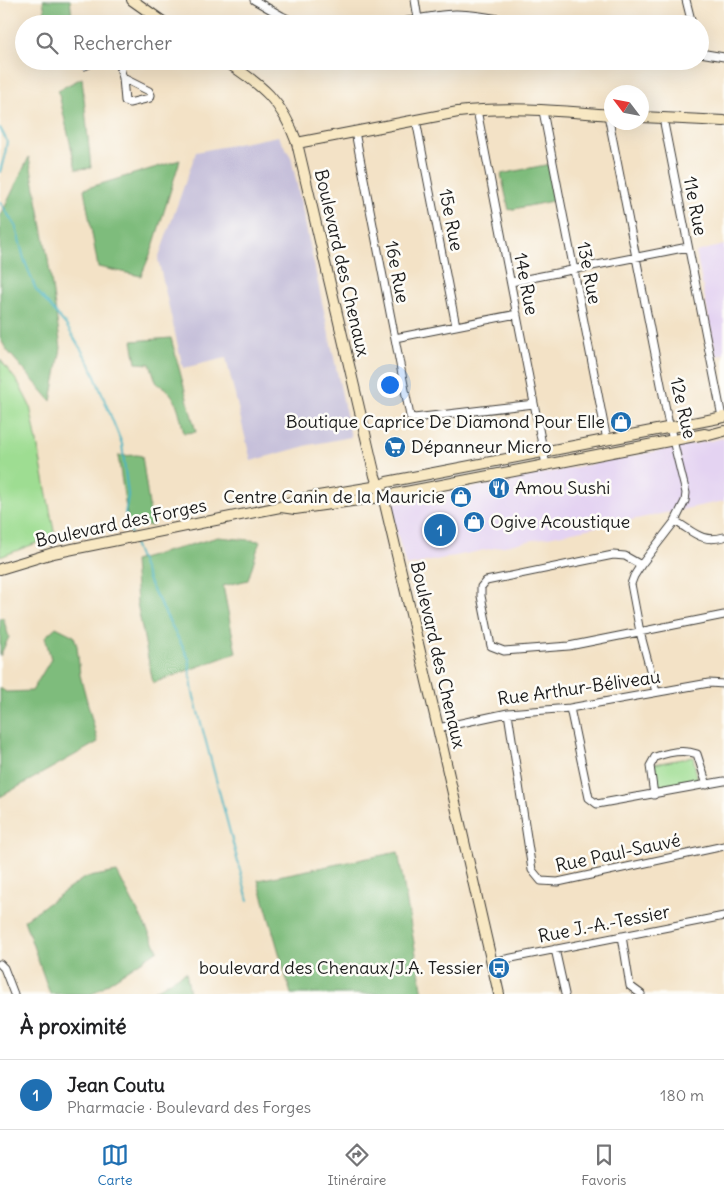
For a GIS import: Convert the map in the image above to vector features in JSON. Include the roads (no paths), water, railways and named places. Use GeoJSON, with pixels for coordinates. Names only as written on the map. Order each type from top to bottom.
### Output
{"type":"FeatureCollection","features":[{"type":"Feature","properties":{"kind":"street"},"geometry":{"type":"LineString","coordinates":[[132,0],[147,15]]}},
{"type":"Feature","properties":{"kind":"street"},"geometry":{"type":"LineString","coordinates":[[254,0],[280,15]]}},
{"type":"Feature","properties":{"kind":"street"},"geometry":{"type":"LineString","coordinates":[[415,0],[417,15]]}},
{"type":"Feature","properties":{"kind":"street"},"geometry":{"type":"LineString","coordinates":[[686,0],[690,15]]}},
{"type":"Feature","properties":{"kind":"street"},"geometry":{"type":"LineString","coordinates":[[439,15],[472,15]]}},
{"type":"Feature","properties":{"kind":"street"},"geometry":{"type":"LineString","coordinates":[[709,54],[724,57]]}},
{"type":"Feature","properties":{"kind":"street"},"geometry":{"type":"LineString","coordinates":[[121,70],[123,78]]}},
{"type":"Feature","properties":{"kind":"street","name":"Boulevard des Chenaux"},"geometry":{"type":"LineString","coordinates":[[239,70],[256,81],[273,98],[287,119],[297,143],[375,476],[379,486],[380,497],[385,504],[499,994]]}},
{"type":"Feature","properties":{"kind":"street"},"geometry":{"type":"LineString","coordinates":[[297,143],[477,110],[500,108],[604,115]]}},
{"type":"Feature","properties":{"kind":"street","name":"14e Rue"},"geometry":{"type":"LineString","coordinates":[[477,110],[546,465]]}},
{"type":"Feature","properties":{"kind":"street","name":"13e Rue"},"geometry":{"type":"LineString","coordinates":[[543,111],[607,440]]}},
{"type":"Feature","properties":{"kind":"street"},"geometry":{"type":"LineString","coordinates":[[649,117],[724,121]]}},
{"type":"Feature","properties":{"kind":"street","name":"11e Rue"},"geometry":{"type":"LineString","coordinates":[[663,118],[723,417]]}},
{"type":"Feature","properties":{"kind":"street","name":"15e Rue"},"geometry":{"type":"LineString","coordinates":[[416,120],[456,326]]}},
{"type":"Feature","properties":{"kind":"street","name":"12e Rue"},"geometry":{"type":"LineString","coordinates":[[613,130],[670,427],[675,441],[687,497],[675,520],[634,576],[631,584],[640,632],[656,692]]}},
{"type":"Feature","properties":{"kind":"street","name":"16e Rue"},"geometry":{"type":"LineString","coordinates":[[355,132],[411,417],[534,404]]}},
{"type":"Feature","properties":{"kind":"street"},"geometry":{"type":"LineString","coordinates":[[511,282],[688,247]]}},
{"type":"Feature","properties":{"kind":"street"},"geometry":{"type":"LineString","coordinates":[[395,338],[517,314]]}},
{"type":"Feature","properties":{"kind":"street","name":"Boulevard des Forges"},"geometry":{"type":"LineString","coordinates":[[0,569],[53,552],[280,507],[294,500],[379,486],[387,482],[723,417]]}},
{"type":"Feature","properties":{"kind":"street","name":"Boulevard des Forges"},"geometry":{"type":"LineString","coordinates":[[280,507],[295,509],[380,497],[724,431]]}},
{"type":"Feature","properties":{"kind":"street"},"geometry":{"type":"LineString","coordinates":[[675,520],[704,538],[714,540],[724,538]]}},
{"type":"Feature","properties":{"kind":"street"},"geometry":{"type":"LineString","coordinates":[[641,566],[626,556],[613,556],[486,580],[481,587],[481,596],[491,646],[504,651],[569,646],[724,615]]}},
{"type":"Feature","properties":{"kind":"street","name":"Rue Arthur-Béliveau"},"geometry":{"type":"LineString","coordinates":[[438,728],[508,713],[570,708],[656,692],[708,684],[724,684]]}},
{"type":"Feature","properties":{"kind":"street"},"geometry":{"type":"LineString","coordinates":[[570,708],[589,798],[597,804],[724,781]]}},
{"type":"Feature","properties":{"kind":"street","name":"Rue Paul-Sauvé"},"geometry":{"type":"LineString","coordinates":[[508,713],[532,870],[541,881],[558,882],[724,846]]}},
{"type":"Feature","properties":{"kind":"street"},"geometry":{"type":"LineString","coordinates":[[654,794],[650,766],[655,757],[661,755],[687,751],[697,754],[706,785]]}},
{"type":"Feature","properties":{"kind":"street","name":"Rue J.-A.-Tessier"},"geometry":{"type":"LineString","coordinates":[[491,962],[724,916]]}},
{"type":"Feature","properties":{"kind":"street"},"geometry":{"type":"LineString","coordinates":[[622,936],[630,986],[641,994]]}},
{"type":"Feature","properties":{"kind":"street"},"geometry":{"type":"LineString","coordinates":[[555,949],[564,994]]}},
{"type":"Feature","properties":{"kind":"street"},"geometry":{"type":"LineString","coordinates":[[0,964],[4,968],[14,994]]}},
{"type":"Feature","properties":{"kind":"waterway"},"geometry":{"type":"LineString","coordinates":[[0,128],[7,141],[0,172]]}},
{"type":"Feature","properties":{"kind":"waterway"},"geometry":{"type":"LineString","coordinates":[[0,202],[16,227],[24,259],[36,290],[66,325],[90,364],[122,444],[128,495],[125,514],[131,534]]}},
{"type":"Feature","properties":{"kind":"waterway"},"geometry":{"type":"LineString","coordinates":[[133,541],[150,584],[189,659],[193,693],[248,900]]}},
{"type":"Feature","properties":{"kind":"place","name":"Boutique Caprice De Diamond Pour Elle"},"geometry":{"type":"Point","coordinates":[621,422]}},
{"type":"Feature","properties":{"kind":"place","name":"Dépanneur Micro"},"geometry":{"type":"Point","coordinates":[395,447]}},
{"type":"Feature","properties":{"kind":"place","name":"Amou Sushi"},"geometry":{"type":"Point","coordinates":[499,488]}},
{"type":"Feature","properties":{"kind":"place","name":"Centre Canin de la Mauricie"},"geometry":{"type":"Point","coordinates":[461,497]}},
{"type":"Feature","properties":{"kind":"place","name":"Ogive Acoustique"},"geometry":{"type":"Point","coordinates":[474,522]}},
{"type":"Feature","properties":{"kind":"place","name":"Jean Coutu"},"geometry":{"type":"Point","coordinates":[440,530]}},
{"type":"Feature","properties":{"kind":"place","name":"boulevard des Chenaux/J.A. Tessier"},"geometry":{"type":"Point","coordinates":[499,968]}}]}
